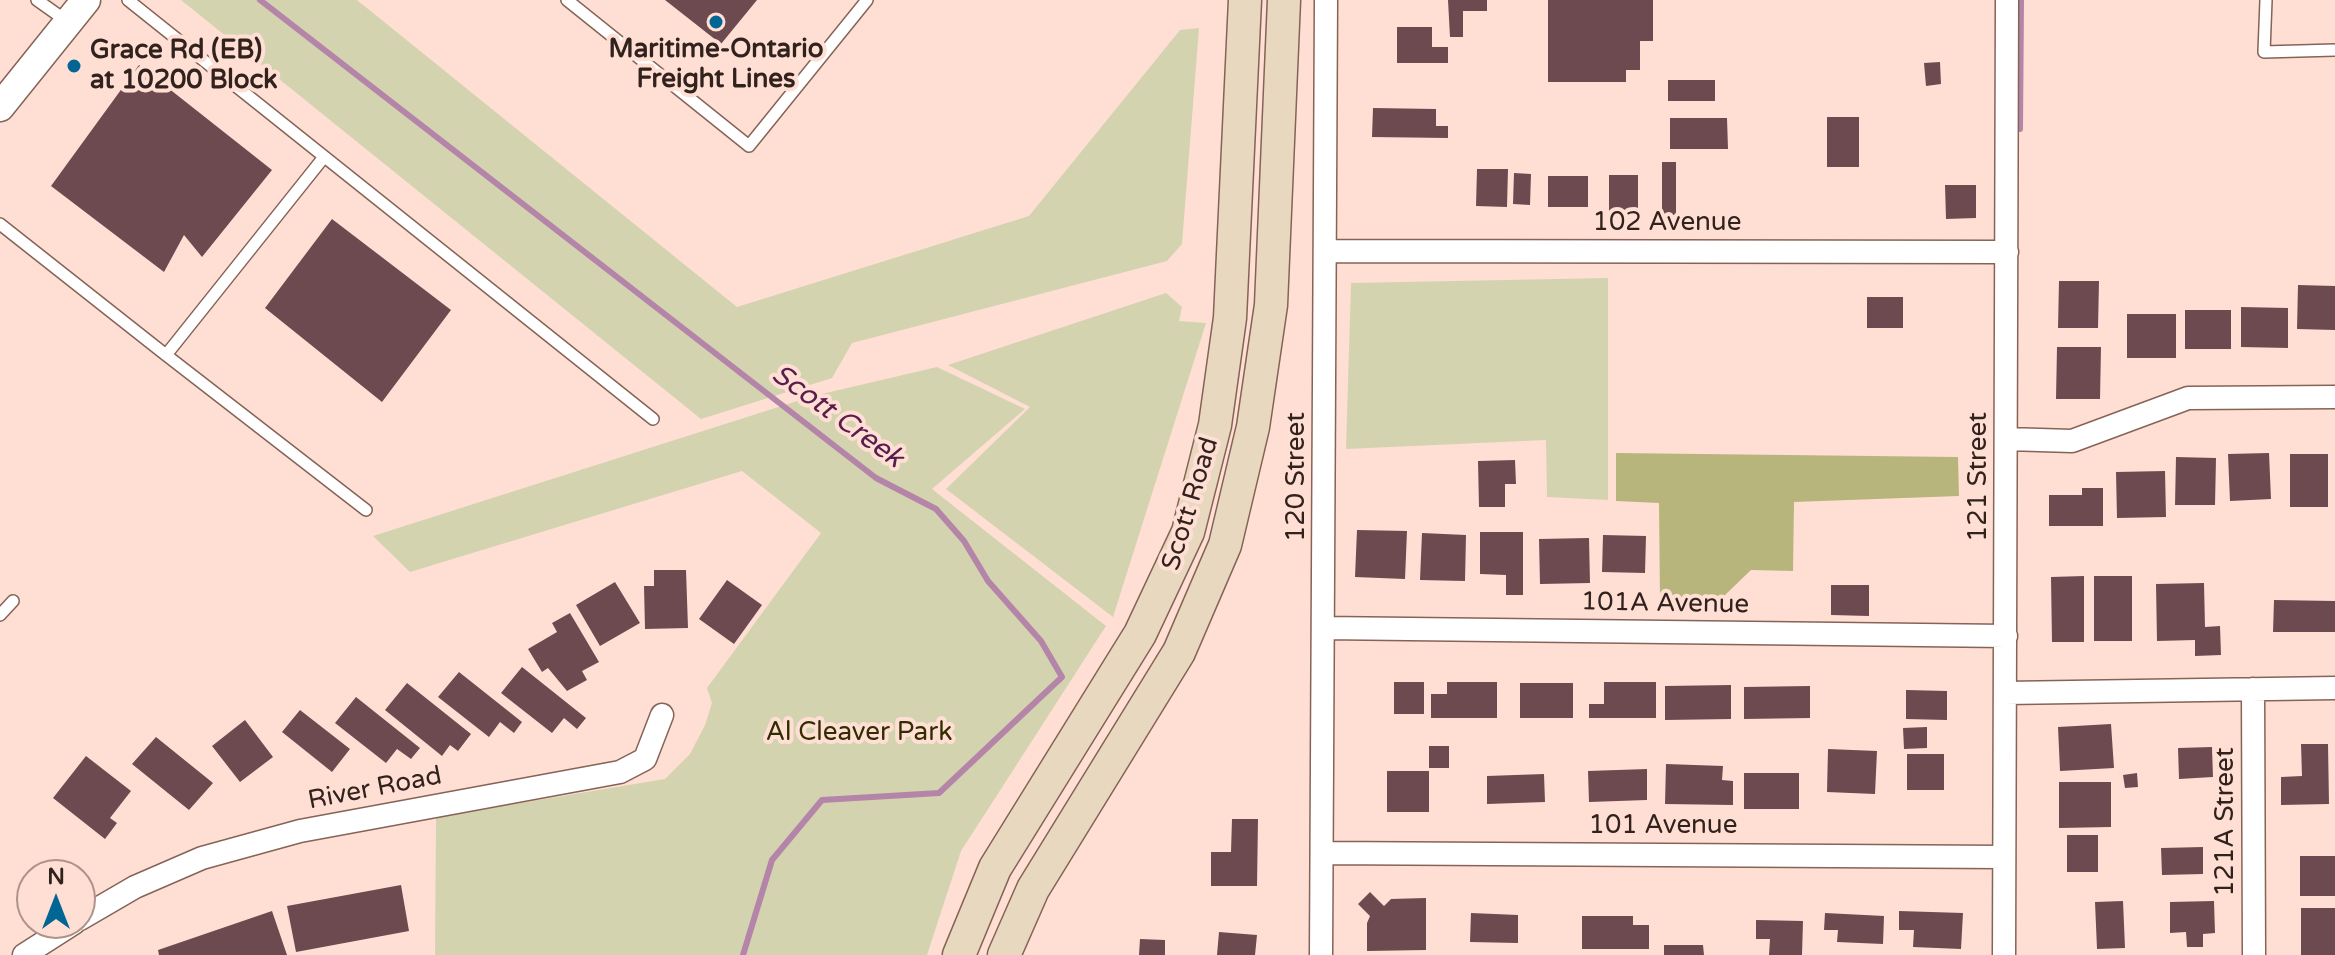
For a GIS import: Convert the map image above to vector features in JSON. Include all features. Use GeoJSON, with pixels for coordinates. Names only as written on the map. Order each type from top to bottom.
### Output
{"type":"FeatureCollection","features":[{"type":"Feature","properties":{"kind":"main road","name":"Scott Road"},"geometry":{"type":"LineString","coordinates":[[959,955],[995,868],[1112,683],[1166,584],[1188,532],[1215,425],[1230,318],[1245,0]]}},
{"type":"Feature","properties":{"kind":"main road","name":"Scott Road"},"geometry":{"type":"LineString","coordinates":[[1004,955],[1033,889],[1179,652],[1225,545],[1240,488],[1271,305],[1284,0]]}},
{"type":"Feature","properties":{"kind":"street"},"geometry":{"type":"LineString","coordinates":[[0,107],[86,0]]}},
{"type":"Feature","properties":{"kind":"street","name":"120 Street"},"geometry":{"type":"LineString","coordinates":[[1321,955],[1326,0]]}},
{"type":"Feature","properties":{"kind":"street","name":"121 Street"},"geometry":{"type":"LineString","coordinates":[[2004,955],[2007,0]]}},
{"type":"Feature","properties":{"kind":"street","name":"102 Avenue"},"geometry":{"type":"LineString","coordinates":[[1326,251],[2007,252]]}},
{"type":"Feature","properties":{"kind":"street"},"geometry":{"type":"LineString","coordinates":[[2007,439],[2072,441],[2188,398],[2335,397]]}},
{"type":"Feature","properties":{"kind":"street","name":"101A Avenue"},"geometry":{"type":"LineString","coordinates":[[1324,628],[2006,636]]}},
{"type":"Feature","properties":{"kind":"street"},"geometry":{"type":"LineString","coordinates":[[2006,693],[2335,688]]}},
{"type":"Feature","properties":{"kind":"street","name":"121A Street"},"geometry":{"type":"LineString","coordinates":[[2253,689],[2254,955]]}},
{"type":"Feature","properties":{"kind":"street","name":"River Road"},"geometry":{"type":"LineString","coordinates":[[96,910],[135,887],[202,858],[286,835],[620,772],[645,759],[662,715]]}},
{"type":"Feature","properties":{"kind":"street","name":"101 Avenue"},"geometry":{"type":"LineString","coordinates":[[1322,853],[2004,857]]}},
{"type":"Feature","properties":{"kind":"street"},"geometry":{"type":"LineString","coordinates":[[24,955],[49,939]]}},
{"type":"Feature","properties":{"kind":"lane"},"geometry":{"type":"LineString","coordinates":[[37,0],[69,22]]}},
{"type":"Feature","properties":{"kind":"lane"},"geometry":{"type":"LineString","coordinates":[[128,0],[653,419]]}},
{"type":"Feature","properties":{"kind":"lane"},"geometry":{"type":"LineString","coordinates":[[567,0],[749,146],[867,0]]}},
{"type":"Feature","properties":{"kind":"lane"},"geometry":{"type":"LineString","coordinates":[[2266,0],[2264,52],[2335,50]]}},
{"type":"Feature","properties":{"kind":"lane"},"geometry":{"type":"LineString","coordinates":[[166,355],[324,157]]}},
{"type":"Feature","properties":{"kind":"lane"},"geometry":{"type":"LineString","coordinates":[[0,224],[366,510]]}},
{"type":"Feature","properties":{"kind":"lane"},"geometry":{"type":"LineString","coordinates":[[0,615],[13,601]]}},
{"type":"Feature","properties":{"kind":"green space"},"geometry":{"type":"Polygon","coordinates":[[[181,0],[357,0],[737,307],[1029,216],[1180,30],[1199,28],[1182,244],[1167,261],[852,343],[832,378],[701,419],[181,0]]]}},
{"type":"Feature","properties":{"kind":"green space"},"geometry":{"type":"Polygon","coordinates":[[[1608,278],[1608,500],[1547,497],[1546,440],[1346,449],[1351,283],[1608,278]]]}},
{"type":"Feature","properties":{"kind":"green space"},"geometry":{"type":"Polygon","coordinates":[[[1166,293],[1182,307],[1179,321],[1206,323],[1113,617],[946,489],[1030,407],[948,365],[1166,293]]]}},
{"type":"Feature","properties":{"kind":"green space","name":"Al Cleaver Park"},"geometry":{"type":"Polygon","coordinates":[[[937,367],[1025,409],[932,489],[1106,626],[961,851],[927,955],[435,955],[436,817],[665,779],[690,754],[705,725],[712,703],[707,688],[821,533],[742,471],[410,572],[373,536],[813,396],[937,367]]]}},
{"type":"Feature","properties":{"kind":"shaded area"},"geometry":{"type":"Polygon","coordinates":[[[1616,453],[1958,457],[1959,496],[1794,502],[1793,571],[1751,570],[1724,596],[1660,599],[1659,503],[1616,501],[1616,453]]]}},
{"type":"Feature","properties":{"kind":"building","name":"Maritime-Ontario Freight Lines"},"geometry":{"type":"Polygon","coordinates":[[[665,0],[757,0],[721,44],[665,0]]]}},
{"type":"Feature","properties":{"kind":"building"},"geometry":{"type":"Polygon","coordinates":[[[1448,0],[1487,0],[1487,11],[1463,11],[1463,37],[1450,37],[1448,0]]]}},
{"type":"Feature","properties":{"kind":"building"},"geometry":{"type":"Polygon","coordinates":[[[1548,0],[1653,0],[1653,41],[1640,41],[1640,70],[1626,70],[1626,82],[1548,82],[1548,0]]]}},
{"type":"Feature","properties":{"kind":"building"},"geometry":{"type":"Polygon","coordinates":[[[1397,27],[1432,27],[1432,47],[1448,47],[1448,63],[1397,63],[1397,27]]]}},
{"type":"Feature","properties":{"kind":"building"},"geometry":{"type":"Polygon","coordinates":[[[1940,62],[1941,84],[1926,86],[1924,63],[1940,62]]]}},
{"type":"Feature","properties":{"kind":"building"},"geometry":{"type":"Polygon","coordinates":[[[139,65],[272,170],[202,257],[184,235],[164,272],[51,186],[139,65]]]}},
{"type":"Feature","properties":{"kind":"building"},"geometry":{"type":"Polygon","coordinates":[[[1668,80],[1715,80],[1715,101],[1668,101],[1668,80]]]}},
{"type":"Feature","properties":{"kind":"building"},"geometry":{"type":"Polygon","coordinates":[[[1373,108],[1436,109],[1436,126],[1448,126],[1448,138],[1372,137],[1373,108]]]}},
{"type":"Feature","properties":{"kind":"building"},"geometry":{"type":"Polygon","coordinates":[[[1827,117],[1859,117],[1859,167],[1827,167],[1827,117]]]}},
{"type":"Feature","properties":{"kind":"building"},"geometry":{"type":"Polygon","coordinates":[[[1670,118],[1727,118],[1728,149],[1670,149],[1670,118]]]}},
{"type":"Feature","properties":{"kind":"building"},"geometry":{"type":"Polygon","coordinates":[[[1662,162],[1676,162],[1676,215],[1662,215],[1662,162]]]}},
{"type":"Feature","properties":{"kind":"building"},"geometry":{"type":"Polygon","coordinates":[[[1477,169],[1508,169],[1507,207],[1476,206],[1477,169]]]}},
{"type":"Feature","properties":{"kind":"building"},"geometry":{"type":"Polygon","coordinates":[[[1514,173],[1531,174],[1530,205],[1513,204],[1514,173]]]}},
{"type":"Feature","properties":{"kind":"building"},"geometry":{"type":"Polygon","coordinates":[[[1609,175],[1638,175],[1638,213],[1609,213],[1609,175]]]}},
{"type":"Feature","properties":{"kind":"building"},"geometry":{"type":"Polygon","coordinates":[[[1548,176],[1588,176],[1588,207],[1548,207],[1548,176]]]}},
{"type":"Feature","properties":{"kind":"building"},"geometry":{"type":"Polygon","coordinates":[[[1945,185],[1976,185],[1976,218],[1946,219],[1945,185]]]}},
{"type":"Feature","properties":{"kind":"building"},"geometry":{"type":"Polygon","coordinates":[[[332,219],[451,310],[382,402],[265,308],[332,219]]]}},
{"type":"Feature","properties":{"kind":"building"},"geometry":{"type":"Polygon","coordinates":[[[2059,281],[2099,281],[2098,328],[2058,328],[2059,281]]]}},
{"type":"Feature","properties":{"kind":"building"},"geometry":{"type":"Polygon","coordinates":[[[2298,285],[2335,286],[2335,330],[2297,329],[2298,285]]]}},
{"type":"Feature","properties":{"kind":"building"},"geometry":{"type":"Polygon","coordinates":[[[1867,297],[1903,297],[1903,328],[1867,328],[1867,297]]]}},
{"type":"Feature","properties":{"kind":"building"},"geometry":{"type":"Polygon","coordinates":[[[2241,307],[2288,308],[2288,348],[2241,347],[2241,307]]]}},
{"type":"Feature","properties":{"kind":"building"},"geometry":{"type":"Polygon","coordinates":[[[2185,310],[2231,310],[2231,349],[2185,349],[2185,310]]]}},
{"type":"Feature","properties":{"kind":"building"},"geometry":{"type":"Polygon","coordinates":[[[2127,314],[2176,314],[2176,358],[2127,358],[2127,314]]]}},
{"type":"Feature","properties":{"kind":"building"},"geometry":{"type":"Polygon","coordinates":[[[2057,347],[2101,347],[2100,399],[2056,399],[2057,347]]]}},
{"type":"Feature","properties":{"kind":"building"},"geometry":{"type":"Polygon","coordinates":[[[2269,453],[2271,499],[2230,501],[2228,454],[2269,453]]]}},
{"type":"Feature","properties":{"kind":"building"},"geometry":{"type":"Polygon","coordinates":[[[2290,454],[2328,454],[2328,507],[2290,507],[2290,454]]]}},
{"type":"Feature","properties":{"kind":"building"},"geometry":{"type":"Polygon","coordinates":[[[2176,457],[2216,458],[2215,505],[2175,505],[2176,457]]]}},
{"type":"Feature","properties":{"kind":"building"},"geometry":{"type":"Polygon","coordinates":[[[1515,460],[1516,484],[1505,484],[1505,507],[1479,507],[1478,461],[1515,460]]]}},
{"type":"Feature","properties":{"kind":"building"},"geometry":{"type":"Polygon","coordinates":[[[2165,471],[2166,517],[2117,518],[2116,472],[2165,471]]]}},
{"type":"Feature","properties":{"kind":"building"},"geometry":{"type":"Polygon","coordinates":[[[2082,488],[2103,488],[2103,526],[2049,526],[2049,495],[2082,495],[2082,488]]]}},
{"type":"Feature","properties":{"kind":"building"},"geometry":{"type":"Polygon","coordinates":[[[1357,530],[1407,531],[1405,579],[1355,577],[1357,530]]]}},
{"type":"Feature","properties":{"kind":"building"},"geometry":{"type":"Polygon","coordinates":[[[1480,532],[1523,532],[1523,595],[1506,595],[1506,575],[1480,574],[1480,532]]]}},
{"type":"Feature","properties":{"kind":"building"},"geometry":{"type":"Polygon","coordinates":[[[1422,533],[1466,535],[1465,581],[1420,580],[1422,533]]]}},
{"type":"Feature","properties":{"kind":"building"},"geometry":{"type":"Polygon","coordinates":[[[1603,535],[1646,536],[1645,573],[1602,572],[1603,535]]]}},
{"type":"Feature","properties":{"kind":"building"},"geometry":{"type":"Polygon","coordinates":[[[1589,538],[1590,583],[1540,584],[1539,539],[1589,538]]]}},
{"type":"Feature","properties":{"kind":"building"},"geometry":{"type":"Polygon","coordinates":[[[654,570],[686,570],[688,628],[645,629],[644,586],[654,586],[654,570]]]}},
{"type":"Feature","properties":{"kind":"building"},"geometry":{"type":"Polygon","coordinates":[[[2084,576],[2084,642],[2052,642],[2051,577],[2084,576]]]}},
{"type":"Feature","properties":{"kind":"building"},"geometry":{"type":"Polygon","coordinates":[[[2094,576],[2132,576],[2132,641],[2094,641],[2094,576]]]}},
{"type":"Feature","properties":{"kind":"building"},"geometry":{"type":"Polygon","coordinates":[[[727,580],[762,605],[734,644],[699,619],[727,580]]]}},
{"type":"Feature","properties":{"kind":"building"},"geometry":{"type":"Polygon","coordinates":[[[615,582],[640,623],[600,646],[576,605],[615,582]]]}},
{"type":"Feature","properties":{"kind":"building"},"geometry":{"type":"Polygon","coordinates":[[[2204,583],[2205,627],[2220,626],[2221,655],[2195,656],[2195,640],[2157,641],[2156,584],[2204,583]]]}},
{"type":"Feature","properties":{"kind":"building"},"geometry":{"type":"Polygon","coordinates":[[[1831,585],[1869,585],[1869,616],[1831,615],[1831,585]]]}},
{"type":"Feature","properties":{"kind":"building"},"geometry":{"type":"Polygon","coordinates":[[[2274,600],[2335,601],[2335,632],[2273,632],[2274,600]]]}},
{"type":"Feature","properties":{"kind":"building"},"geometry":{"type":"Polygon","coordinates":[[[570,613],[599,662],[582,671],[587,680],[567,691],[548,668],[542,672],[528,649],[557,632],[552,623],[570,613]]]}},
{"type":"Feature","properties":{"kind":"building"},"geometry":{"type":"Polygon","coordinates":[[[522,667],[586,718],[577,729],[564,718],[552,733],[501,693],[522,667]]]}},
{"type":"Feature","properties":{"kind":"building"},"geometry":{"type":"Polygon","coordinates":[[[459,672],[522,722],[514,733],[500,722],[489,737],[438,697],[459,672]]]}},
{"type":"Feature","properties":{"kind":"building"},"geometry":{"type":"Polygon","coordinates":[[[1394,682],[1424,682],[1424,714],[1394,714],[1394,682]]]}},
{"type":"Feature","properties":{"kind":"building"},"geometry":{"type":"Polygon","coordinates":[[[1447,682],[1497,682],[1497,718],[1431,718],[1431,694],[1447,694],[1447,682]]]}},
{"type":"Feature","properties":{"kind":"building"},"geometry":{"type":"Polygon","coordinates":[[[1604,682],[1656,682],[1656,718],[1589,718],[1589,704],[1604,704],[1604,682]]]}},
{"type":"Feature","properties":{"kind":"building"},"geometry":{"type":"Polygon","coordinates":[[[407,683],[471,734],[458,751],[450,745],[442,756],[385,710],[407,683]]]}},
{"type":"Feature","properties":{"kind":"building"},"geometry":{"type":"Polygon","coordinates":[[[1520,683],[1573,683],[1573,718],[1520,718],[1520,683]]]}},
{"type":"Feature","properties":{"kind":"building"},"geometry":{"type":"Polygon","coordinates":[[[1731,685],[1731,719],[1665,720],[1665,686],[1731,685]]]}},
{"type":"Feature","properties":{"kind":"building"},"geometry":{"type":"Polygon","coordinates":[[[1810,686],[1810,718],[1744,719],[1744,687],[1810,686]]]}},
{"type":"Feature","properties":{"kind":"building"},"geometry":{"type":"Polygon","coordinates":[[[1906,690],[1947,691],[1947,720],[1906,719],[1906,690]]]}},
{"type":"Feature","properties":{"kind":"building"},"geometry":{"type":"Polygon","coordinates":[[[356,697],[420,748],[411,759],[397,749],[386,763],[335,723],[356,697]]]}},
{"type":"Feature","properties":{"kind":"building"},"geometry":{"type":"Polygon","coordinates":[[[300,710],[350,749],[332,772],[282,732],[300,710]]]}},
{"type":"Feature","properties":{"kind":"building"},"geometry":{"type":"Polygon","coordinates":[[[245,720],[273,757],[240,782],[212,746],[245,720]]]}},
{"type":"Feature","properties":{"kind":"building"},"geometry":{"type":"Polygon","coordinates":[[[2111,724],[2114,768],[2060,771],[2058,727],[2111,724]]]}},
{"type":"Feature","properties":{"kind":"building"},"geometry":{"type":"Polygon","coordinates":[[[1927,727],[1927,748],[1904,749],[1903,728],[1927,727]]]}},
{"type":"Feature","properties":{"kind":"building"},"geometry":{"type":"Polygon","coordinates":[[[156,737],[213,783],[189,810],[132,764],[156,737]]]}},
{"type":"Feature","properties":{"kind":"building"},"geometry":{"type":"Polygon","coordinates":[[[2301,744],[2328,744],[2329,804],[2281,805],[2281,777],[2302,776],[2301,744]]]}},
{"type":"Feature","properties":{"kind":"building"},"geometry":{"type":"Polygon","coordinates":[[[1429,746],[1449,746],[1449,768],[1429,768],[1429,746]]]}},
{"type":"Feature","properties":{"kind":"building"},"geometry":{"type":"Polygon","coordinates":[[[2212,747],[2213,777],[2179,779],[2178,748],[2212,747]]]}},
{"type":"Feature","properties":{"kind":"building"},"geometry":{"type":"Polygon","coordinates":[[[1828,749],[1877,751],[1875,794],[1827,792],[1828,749]]]}},
{"type":"Feature","properties":{"kind":"building"},"geometry":{"type":"Polygon","coordinates":[[[1907,754],[1944,754],[1944,790],[1907,790],[1907,754]]]}},
{"type":"Feature","properties":{"kind":"building"},"geometry":{"type":"Polygon","coordinates":[[[86,756],[131,791],[110,818],[117,823],[105,839],[53,798],[86,756]]]}},
{"type":"Feature","properties":{"kind":"building"},"geometry":{"type":"Polygon","coordinates":[[[1666,764],[1723,766],[1722,780],[1733,781],[1733,805],[1665,804],[1666,764]]]}},
{"type":"Feature","properties":{"kind":"building"},"geometry":{"type":"Polygon","coordinates":[[[1647,769],[1647,800],[1589,802],[1588,771],[1647,769]]]}},
{"type":"Feature","properties":{"kind":"building"},"geometry":{"type":"Polygon","coordinates":[[[1387,771],[1429,771],[1429,812],[1387,812],[1387,771]]]}},
{"type":"Feature","properties":{"kind":"building"},"geometry":{"type":"Polygon","coordinates":[[[1744,773],[1799,773],[1799,809],[1744,809],[1744,773]]]}},
{"type":"Feature","properties":{"kind":"building"},"geometry":{"type":"Polygon","coordinates":[[[2137,773],[2138,787],[2125,788],[2123,775],[2137,773]]]}},
{"type":"Feature","properties":{"kind":"building"},"geometry":{"type":"Polygon","coordinates":[[[1544,774],[1545,802],[1487,804],[1487,776],[1544,774]]]}},
{"type":"Feature","properties":{"kind":"building"},"geometry":{"type":"Polygon","coordinates":[[[2059,782],[2111,782],[2111,827],[2059,828],[2059,782]]]}},
{"type":"Feature","properties":{"kind":"building"},"geometry":{"type":"Polygon","coordinates":[[[1232,819],[1258,819],[1257,886],[1211,886],[1211,852],[1231,852],[1232,819]]]}},
{"type":"Feature","properties":{"kind":"building"},"geometry":{"type":"Polygon","coordinates":[[[2067,835],[2098,835],[2098,872],[2067,872],[2067,835]]]}},
{"type":"Feature","properties":{"kind":"building"},"geometry":{"type":"Polygon","coordinates":[[[2203,847],[2203,874],[2162,875],[2161,848],[2203,847]]]}},
{"type":"Feature","properties":{"kind":"building"},"geometry":{"type":"Polygon","coordinates":[[[2300,856],[2335,856],[2335,896],[2300,896],[2300,856]]]}},
{"type":"Feature","properties":{"kind":"building"},"geometry":{"type":"Polygon","coordinates":[[[401,885],[409,931],[296,952],[287,906],[401,885]]]}},
{"type":"Feature","properties":{"kind":"building"},"geometry":{"type":"Polygon","coordinates":[[[1370,892],[1384,906],[1391,899],[1426,898],[1426,950],[1367,951],[1370,916],[1358,904],[1370,892]]]}},
{"type":"Feature","properties":{"kind":"building"},"geometry":{"type":"Polygon","coordinates":[[[2123,901],[2125,948],[2097,949],[2095,902],[2123,901]]]}},
{"type":"Feature","properties":{"kind":"building"},"geometry":{"type":"Polygon","coordinates":[[[2214,901],[2215,933],[2203,934],[2203,947],[2187,947],[2186,932],[2170,933],[2170,902],[2214,901]]]}},
{"type":"Feature","properties":{"kind":"building"},"geometry":{"type":"Polygon","coordinates":[[[2301,908],[2335,908],[2335,955],[2301,955],[2301,908]]]}},
{"type":"Feature","properties":{"kind":"building"},"geometry":{"type":"Polygon","coordinates":[[[272,911],[287,955],[159,955],[158,950],[272,911]]]}},
{"type":"Feature","properties":{"kind":"building"},"geometry":{"type":"Polygon","coordinates":[[[1899,911],[1963,913],[1961,949],[1913,947],[1914,930],[1899,930],[1899,911]]]}},
{"type":"Feature","properties":{"kind":"building"},"geometry":{"type":"Polygon","coordinates":[[[1471,913],[1518,915],[1518,943],[1470,942],[1471,913]]]}},
{"type":"Feature","properties":{"kind":"building"},"geometry":{"type":"Polygon","coordinates":[[[1825,913],[1884,916],[1883,944],[1837,942],[1838,930],[1824,930],[1825,913]]]}},
{"type":"Feature","properties":{"kind":"building"},"geometry":{"type":"Polygon","coordinates":[[[1582,916],[1633,916],[1633,925],[1649,925],[1649,949],[1582,949],[1582,916]]]}},
{"type":"Feature","properties":{"kind":"building"},"geometry":{"type":"Polygon","coordinates":[[[1756,920],[1803,921],[1802,955],[1769,955],[1770,939],[1756,939],[1756,920]]]}},
{"type":"Feature","properties":{"kind":"building"},"geometry":{"type":"Polygon","coordinates":[[[1219,932],[1257,935],[1255,955],[1217,955],[1219,932]]]}},
{"type":"Feature","properties":{"kind":"building"},"geometry":{"type":"Polygon","coordinates":[[[1140,939],[1165,940],[1165,955],[1139,955],[1140,939]]]}},
{"type":"Feature","properties":{"kind":"building"},"geometry":{"type":"Polygon","coordinates":[[[1664,945],[1703,945],[1704,955],[1664,955],[1664,945]]]}},
{"type":"Feature","properties":{"kind":"waterway","name":"Scott Creek"},"geometry":{"type":"LineString","coordinates":[[260,0],[876,478],[936,509],[964,541],[988,581],[1041,641],[1062,677],[939,793],[822,800],[772,860],[743,955]]}},
{"type":"Feature","properties":{"kind":"waterway"},"geometry":{"type":"LineString","coordinates":[[2020,129],[2021,0]]}},
{"type":"Feature","properties":{"kind":"place","name":"Maritime-Ontario Freight Lines"},"geometry":{"type":"Point","coordinates":[716,22]}},
{"type":"Feature","properties":{"kind":"place","name":"Grace Rd (EB) at 10200 Block"},"geometry":{"type":"Point","coordinates":[74,66]}}]}
